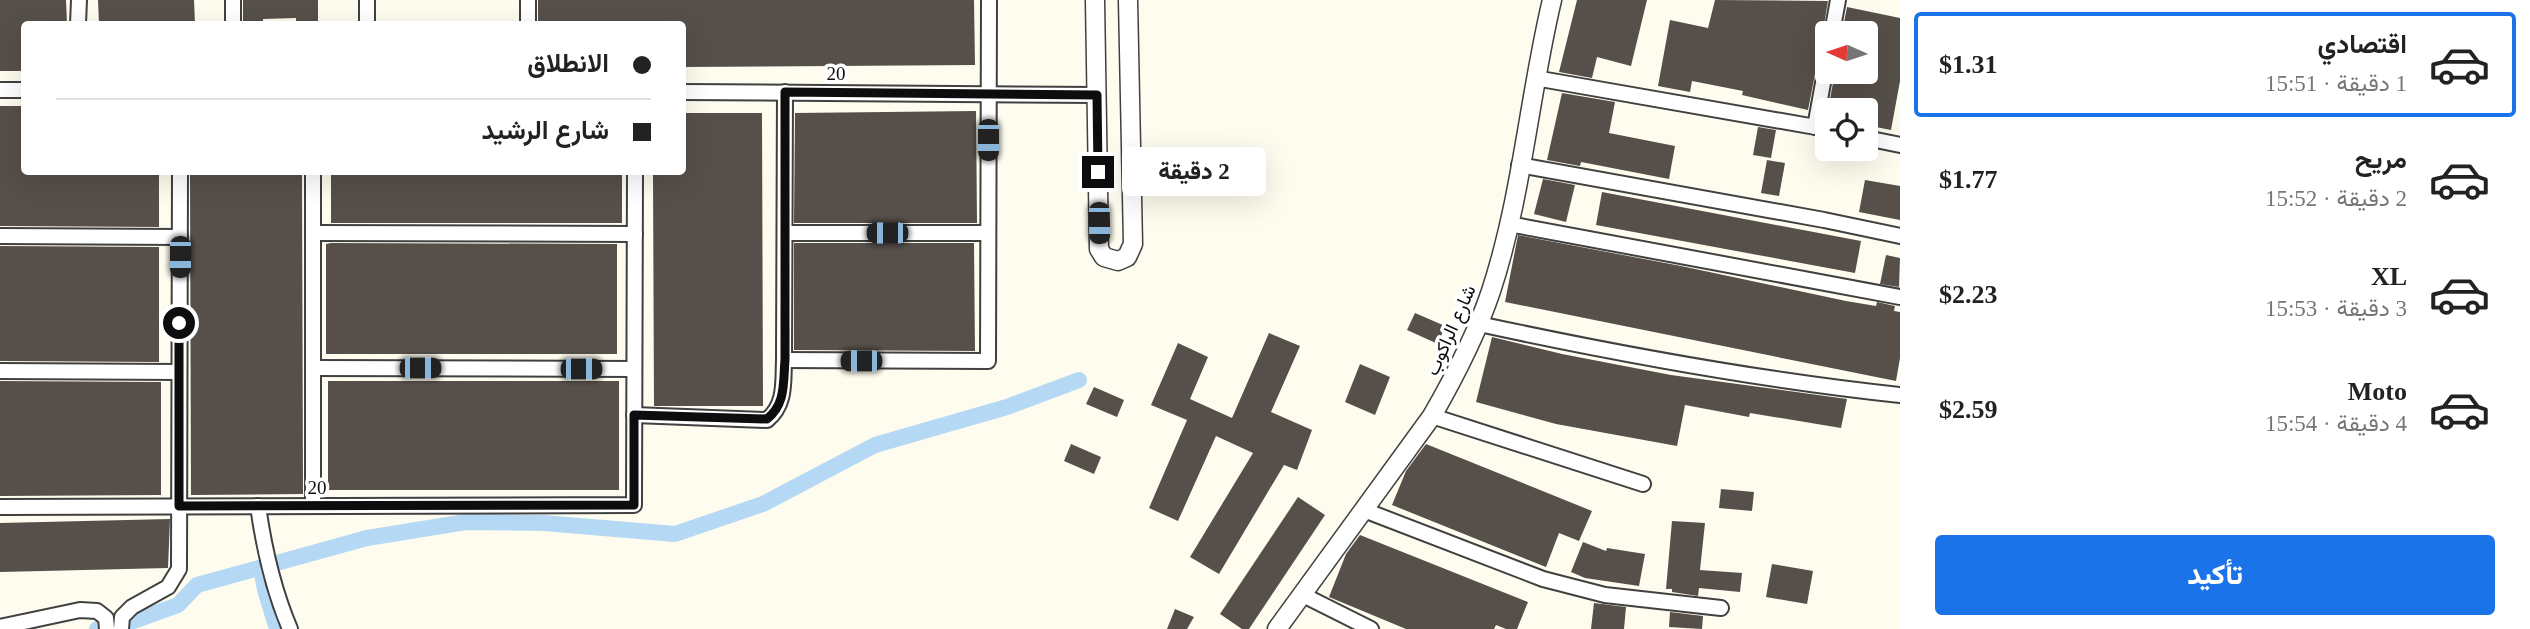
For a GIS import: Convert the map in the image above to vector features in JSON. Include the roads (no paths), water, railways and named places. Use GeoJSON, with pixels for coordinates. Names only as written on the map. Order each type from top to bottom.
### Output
{"type":"FeatureCollection","features":[{"type":"Feature","properties":{"kind":"street"},"geometry":{"type":"LineString","coordinates":[[78,21],[79,0]]}},
{"type":"Feature","properties":{"kind":"street"},"geometry":{"type":"LineString","coordinates":[[233,0],[233,21]]}},
{"type":"Feature","properties":{"kind":"street"},"geometry":{"type":"LineString","coordinates":[[367,0],[367,21]]}},
{"type":"Feature","properties":{"kind":"street"},"geometry":{"type":"LineString","coordinates":[[528,0],[528,21]]}},
{"type":"Feature","properties":{"kind":"street"},"geometry":{"type":"LineString","coordinates":[[785,360],[988,361],[989,0]]}},
{"type":"Feature","properties":{"kind":"street"},"geometry":{"type":"LineString","coordinates":[[1095,0],[1099,248],[1104,257],[1118,261],[1127,257],[1133,244],[1128,0]]}},
{"type":"Feature","properties":{"kind":"street","name":"شارع الراكوب"},"geometry":{"type":"LineString","coordinates":[[1277,629],[1432,416],[1479,324],[1501,258],[1509,224],[1552,0]]}},
{"type":"Feature","properties":{"kind":"street"},"geometry":{"type":"LineString","coordinates":[[1834,21],[1838,0]]}},
{"type":"Feature","properties":{"kind":"street"},"geometry":{"type":"LineString","coordinates":[[1535,78],[1815,127]]}},
{"type":"Feature","properties":{"kind":"street"},"geometry":{"type":"LineString","coordinates":[[0,90],[21,90]]}},
{"type":"Feature","properties":{"kind":"street","name":"20"},"geometry":{"type":"LineString","coordinates":[[686,92],[1097,95]]}},
{"type":"Feature","properties":{"kind":"street"},"geometry":{"type":"LineString","coordinates":[[635,175],[634,415],[767,419],[778,411],[783,396],[785,360],[785,92]]}},
{"type":"Feature","properties":{"kind":"street"},"geometry":{"type":"LineString","coordinates":[[1878,140],[1900,145]]}},
{"type":"Feature","properties":{"kind":"street"},"geometry":{"type":"LineString","coordinates":[[1520,165],[1900,236]]}},
{"type":"Feature","properties":{"kind":"street"},"geometry":{"type":"LineString","coordinates":[[121,623],[132,607],[167,587],[178,569],[180,175]]}},
{"type":"Feature","properties":{"kind":"street"},"geometry":{"type":"LineString","coordinates":[[313,175],[313,506]]}},
{"type":"Feature","properties":{"kind":"street"},"geometry":{"type":"LineString","coordinates":[[1509,224],[1900,297]]}},
{"type":"Feature","properties":{"kind":"street"},"geometry":{"type":"LineString","coordinates":[[313,233],[635,234]]}},
{"type":"Feature","properties":{"kind":"street"},"geometry":{"type":"LineString","coordinates":[[785,233],[988,233]]}},
{"type":"Feature","properties":{"kind":"street"},"geometry":{"type":"LineString","coordinates":[[0,236],[180,237]]}},
{"type":"Feature","properties":{"kind":"street"},"geometry":{"type":"LineString","coordinates":[[1479,324],[1605,351],[1827,387],[1900,396]]}},
{"type":"Feature","properties":{"kind":"street"},"geometry":{"type":"LineString","coordinates":[[313,368],[634,369]]}},
{"type":"Feature","properties":{"kind":"street"},"geometry":{"type":"LineString","coordinates":[[0,371],[179,372]]}},
{"type":"Feature","properties":{"kind":"street","name":"20"},"geometry":{"type":"LineString","coordinates":[[0,507],[634,505],[634,415]]}},
{"type":"Feature","properties":{"kind":"street"},"geometry":{"type":"LineString","coordinates":[[1432,416],[1643,484]]}},
{"type":"Feature","properties":{"kind":"street"},"geometry":{"type":"LineString","coordinates":[[258,506],[272,580],[290,629]]}},
{"type":"Feature","properties":{"kind":"street"},"geometry":{"type":"LineString","coordinates":[[1364,510],[1543,579],[1605,595],[1721,608]]}},
{"type":"Feature","properties":{"kind":"street"},"geometry":{"type":"LineString","coordinates":[[1303,595],[1371,629]]}},
{"type":"Feature","properties":{"kind":"street"},"geometry":{"type":"LineString","coordinates":[[0,627],[79,610],[97,611],[107,625]]}},
{"type":"Feature","properties":{"kind":"waterway"},"geometry":{"type":"LineString","coordinates":[[97,629],[128,623],[178,605],[197,585],[367,538],[466,522],[544,523],[675,534],[763,504],[875,445],[1007,407],[1079,380]]}},
{"type":"Feature","properties":{"kind":"waterway"},"geometry":{"type":"LineString","coordinates":[[261,568],[277,629]]}}]}
